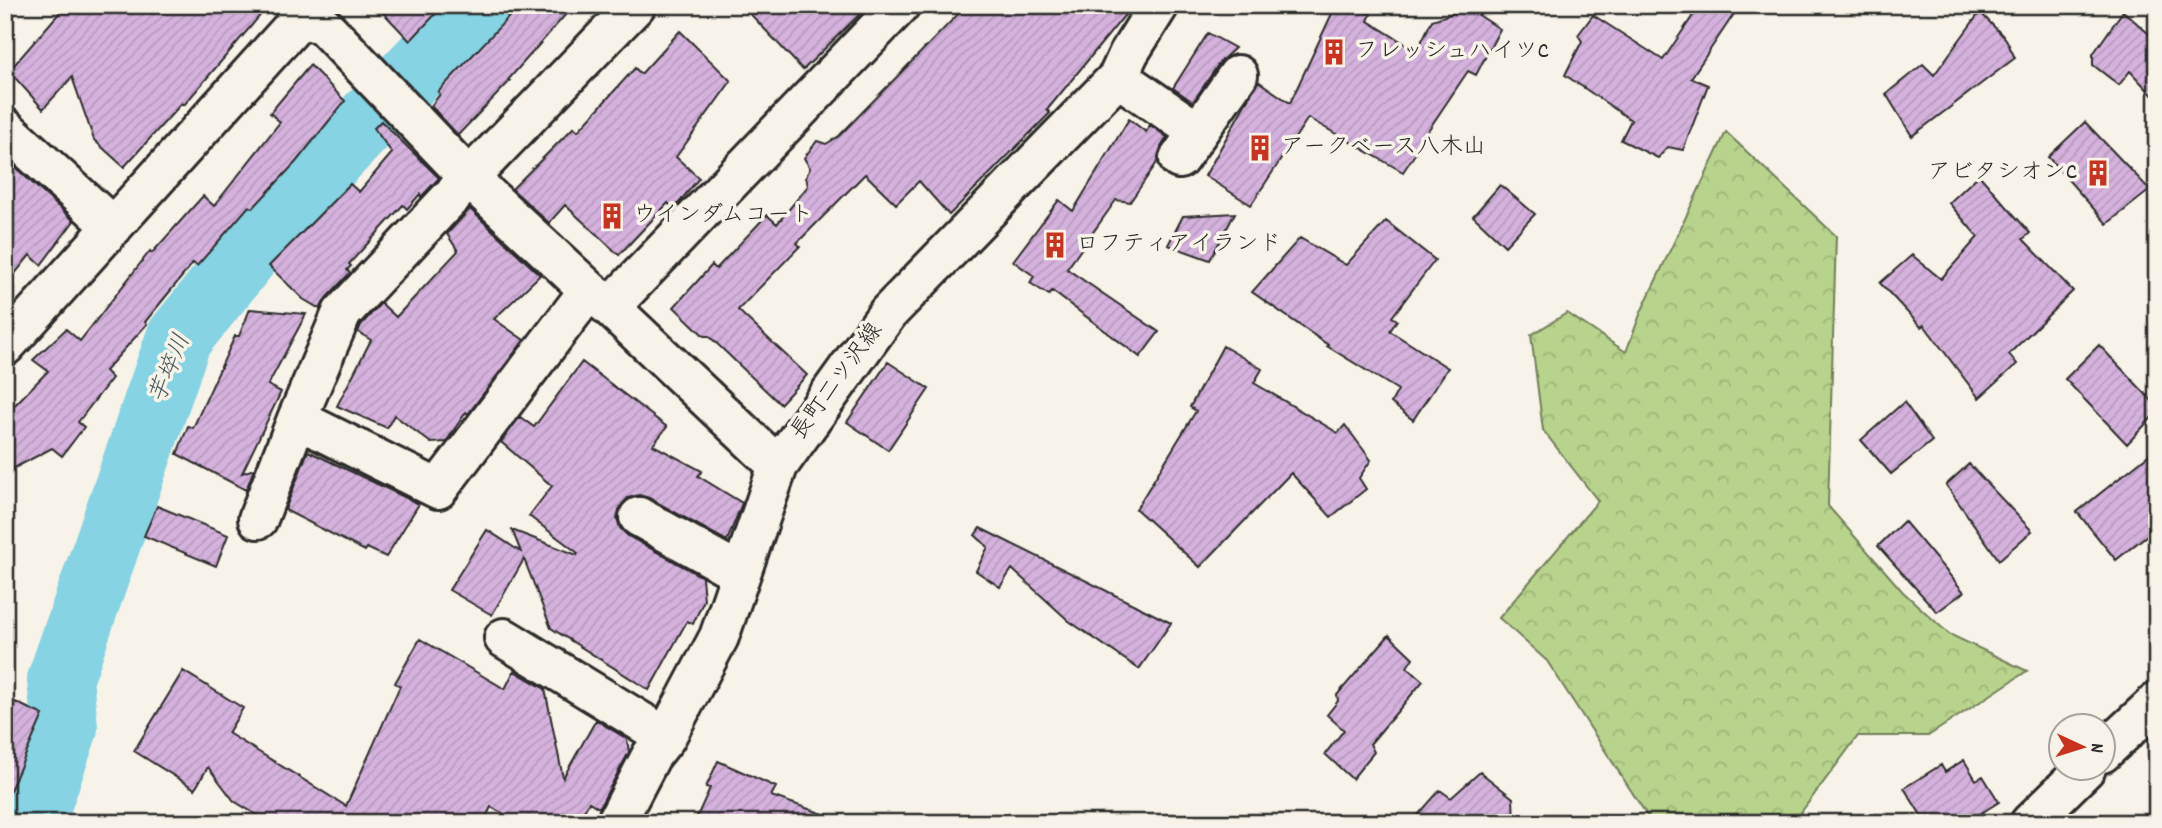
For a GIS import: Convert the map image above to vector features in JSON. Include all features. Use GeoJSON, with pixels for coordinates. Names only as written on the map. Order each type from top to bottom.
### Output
{"type":"FeatureCollection","features":[{"type":"Feature","properties":{"kind":"street"},"geometry":{"type":"LineString","coordinates":[[258,519],[342,313],[636,5]]}},
{"type":"Feature","properties":{"kind":"street"},"geometry":{"type":"LineString","coordinates":[[297,419],[438,489],[599,299],[900,5]]}},
{"type":"Feature","properties":{"kind":"street","name":"長町二ツ沢線"},"geometry":{"type":"LineString","coordinates":[[617,823],[651,756],[666,737],[719,637],[778,466],[888,313],[1118,77],[1129,53],[1159,5]]}},
{"type":"Feature","properties":{"kind":"street"},"geometry":{"type":"LineString","coordinates":[[5,346],[113,227],[315,14],[468,178],[778,466]]}},
{"type":"Feature","properties":{"kind":"street"},"geometry":{"type":"LineString","coordinates":[[1118,77],[1188,146],[1238,75]]}},
{"type":"Feature","properties":{"kind":"street"},"geometry":{"type":"LineString","coordinates":[[5,128],[113,227]]}},
{"type":"Feature","properties":{"kind":"street"},"geometry":{"type":"LineString","coordinates":[[639,517],[740,573]]}},
{"type":"Feature","properties":{"kind":"street"},"geometry":{"type":"LineString","coordinates":[[504,638],[666,737]]}},
{"type":"Feature","properties":{"kind":"street"},"geometry":{"type":"LineString","coordinates":[[2116,740],[2157,702]]}},
{"type":"Feature","properties":{"kind":"street"},"geometry":{"type":"LineString","coordinates":[[2030,823],[2072,782]]}},
{"type":"Feature","properties":{"kind":"green space"},"geometry":{"type":"Polygon","coordinates":[[[1726,132],[1836,236],[1828,506],[1903,592],[1949,634],[2027,671],[1928,736],[1858,736],[1793,823],[1652,823],[1547,661],[1499,618],[1598,501],[1543,430],[1531,335],[1567,313],[1626,352],[1641,312],[1726,132]]]}},
{"type":"Feature","properties":{"kind":"building"},"geometry":{"type":"Polygon","coordinates":[[[66,5],[269,5],[184,105],[182,103],[124,167],[94,140],[72,77],[43,109],[9,71],[66,5]]]}},
{"type":"Feature","properties":{"kind":"building"},"geometry":{"type":"Polygon","coordinates":[[[376,5],[444,5],[410,41],[376,5]]]}},
{"type":"Feature","properties":{"kind":"building"},"geometry":{"type":"Polygon","coordinates":[[[520,5],[574,5],[508,80],[510,81],[458,135],[431,106],[440,94],[438,92],[520,5]]]}},
{"type":"Feature","properties":{"kind":"building"},"geometry":{"type":"Polygon","coordinates":[[[742,5],[869,5],[803,70],[742,5]]]}},
{"type":"Feature","properties":{"kind":"building"},"geometry":{"type":"Polygon","coordinates":[[[967,5],[1133,5],[1047,110],[1050,113],[949,215],[919,181],[896,204],[865,174],[797,243],[800,246],[738,310],[807,375],[780,404],[709,336],[704,336],[674,307],[712,265],[716,269],[767,215],[777,224],[808,186],[806,177],[810,168],[804,158],[817,141],[826,144],[839,136],[967,5]]]}},
{"type":"Feature","properties":{"kind":"building"},"geometry":{"type":"Polygon","coordinates":[[[1336,5],[1349,5],[1371,14],[1368,21],[1417,51],[1432,20],[1457,12],[1471,10],[1500,29],[1476,75],[1468,71],[1403,172],[1308,118],[1251,205],[1205,176],[1258,81],[1290,103],[1336,5]]]}},
{"type":"Feature","properties":{"kind":"building"},"geometry":{"type":"Polygon","coordinates":[[[1700,5],[1740,5],[1691,78],[1708,85],[1683,150],[1668,147],[1658,158],[1621,140],[1631,120],[1565,75],[1582,41],[1578,35],[1593,15],[1663,60],[1700,5]]]}},
{"type":"Feature","properties":{"kind":"building"},"geometry":{"type":"Polygon","coordinates":[[[2123,11],[2157,41],[2157,100],[2130,71],[2119,85],[2093,65],[2093,54],[2123,11]]]}},
{"type":"Feature","properties":{"kind":"building"},"geometry":{"type":"Polygon","coordinates":[[[1980,12],[2006,39],[2015,58],[1912,136],[1886,94],[1923,64],[1934,75],[1980,12]]]}},
{"type":"Feature","properties":{"kind":"building"},"geometry":{"type":"Polygon","coordinates":[[[680,31],[731,81],[676,157],[699,178],[674,209],[668,203],[619,255],[565,205],[549,223],[512,189],[574,127],[578,131],[635,68],[641,74],[680,31]]]}},
{"type":"Feature","properties":{"kind":"building"},"geometry":{"type":"Polygon","coordinates":[[[1208,33],[1235,48],[1220,62],[1193,102],[1173,88],[1208,33]]]}},
{"type":"Feature","properties":{"kind":"building"},"geometry":{"type":"Polygon","coordinates":[[[310,65],[345,101],[296,162],[253,208],[249,206],[197,266],[193,263],[145,322],[147,324],[105,371],[112,378],[78,422],[84,427],[62,456],[52,448],[5,473],[5,415],[48,371],[33,360],[66,329],[80,341],[150,251],[152,253],[203,196],[214,206],[280,122],[270,113],[310,65]]]}},
{"type":"Feature","properties":{"kind":"building"},"geometry":{"type":"Polygon","coordinates":[[[1129,119],[1146,132],[1150,125],[1167,137],[1161,147],[1158,161],[1130,202],[1116,200],[1067,269],[1159,332],[1140,357],[1052,291],[1049,295],[1030,283],[1034,276],[1013,261],[1059,200],[1073,211],[1129,119]]]}},
{"type":"Feature","properties":{"kind":"building"},"geometry":{"type":"Polygon","coordinates":[[[381,121],[439,178],[407,209],[403,205],[349,264],[351,266],[347,270],[350,273],[326,298],[320,309],[303,299],[269,266],[350,184],[359,192],[392,153],[374,128],[381,121]]]}},
{"type":"Feature","properties":{"kind":"building","name":"アビタシオンC"},"geometry":{"type":"Polygon","coordinates":[[[2085,122],[2150,190],[2107,224],[2048,157],[2085,122]]]}},
{"type":"Feature","properties":{"kind":"building"},"geometry":{"type":"Polygon","coordinates":[[[5,158],[74,221],[41,265],[30,255],[5,286],[5,158]]]}},
{"type":"Feature","properties":{"kind":"building"},"geometry":{"type":"Polygon","coordinates":[[[1979,175],[2030,233],[2023,239],[2073,291],[2009,354],[2017,364],[1979,398],[1924,325],[1921,327],[1880,283],[1912,255],[1941,279],[1978,237],[1949,203],[1979,175]]]}},
{"type":"Feature","properties":{"kind":"building"},"geometry":{"type":"Polygon","coordinates":[[[1500,185],[1535,214],[1505,246],[1473,216],[1500,185]]]}},
{"type":"Feature","properties":{"kind":"building"},"geometry":{"type":"Polygon","coordinates":[[[470,209],[540,275],[494,319],[524,340],[468,414],[466,412],[446,442],[431,443],[394,415],[387,428],[337,406],[371,340],[358,332],[361,325],[381,303],[396,317],[458,251],[447,234],[470,209]]]}},
{"type":"Feature","properties":{"kind":"building"},"geometry":{"type":"Polygon","coordinates":[[[1235,213],[1210,260],[1168,245],[1183,216],[1235,213]]]}},
{"type":"Feature","properties":{"kind":"building"},"geometry":{"type":"Polygon","coordinates":[[[1386,221],[1435,260],[1392,317],[1397,320],[1390,331],[1448,368],[1413,420],[1391,403],[1398,390],[1327,346],[1252,292],[1300,238],[1346,265],[1386,221]]]}},
{"type":"Feature","properties":{"kind":"building"},"geometry":{"type":"Polygon","coordinates":[[[250,309],[306,314],[268,385],[281,392],[242,473],[254,469],[246,490],[177,454],[188,426],[193,428],[250,309]]]}},
{"type":"Feature","properties":{"kind":"building"},"geometry":{"type":"Polygon","coordinates":[[[2099,345],[2157,406],[2157,412],[2127,444],[2065,379],[2099,345]]]}},
{"type":"Feature","properties":{"kind":"building"},"geometry":{"type":"Polygon","coordinates":[[[1223,346],[1262,369],[1254,383],[1338,433],[1345,425],[1371,460],[1359,478],[1366,489],[1331,517],[1291,473],[1200,567],[1136,509],[1196,411],[1190,407],[1223,346]]]}},
{"type":"Feature","properties":{"kind":"building"},"geometry":{"type":"Polygon","coordinates":[[[582,362],[667,427],[653,445],[702,471],[698,476],[742,503],[727,541],[649,498],[639,495],[628,498],[620,507],[617,518],[620,528],[628,536],[702,577],[704,600],[693,624],[687,621],[649,690],[551,628],[524,559],[492,615],[449,590],[487,530],[521,552],[512,530],[577,555],[578,553],[529,516],[552,486],[501,442],[520,417],[534,427],[582,362]]]}},
{"type":"Feature","properties":{"kind":"building"},"geometry":{"type":"Polygon","coordinates":[[[888,362],[929,389],[888,450],[847,422],[888,362]]]}},
{"type":"Feature","properties":{"kind":"building"},"geometry":{"type":"Polygon","coordinates":[[[1904,402],[1932,441],[1891,474],[1861,440],[1904,402]]]}},
{"type":"Feature","properties":{"kind":"building"},"geometry":{"type":"Polygon","coordinates":[[[2157,448],[2157,527],[2116,560],[2077,512],[2157,448]]]}},
{"type":"Feature","properties":{"kind":"building"},"geometry":{"type":"Polygon","coordinates":[[[308,451],[419,504],[386,557],[367,548],[365,551],[285,510],[308,451]]]}},
{"type":"Feature","properties":{"kind":"building"},"geometry":{"type":"Polygon","coordinates":[[[1969,464],[2032,531],[1999,560],[1946,485],[1969,464]]]}},
{"type":"Feature","properties":{"kind":"building"},"geometry":{"type":"Polygon","coordinates":[[[157,506],[228,535],[216,566],[144,536],[157,506]]]}},
{"type":"Feature","properties":{"kind":"building"},"geometry":{"type":"Polygon","coordinates":[[[1904,521],[1964,592],[1937,612],[1878,546],[1904,521]]]}},
{"type":"Feature","properties":{"kind":"building"},"geometry":{"type":"Polygon","coordinates":[[[980,528],[1171,623],[1139,669],[1069,621],[1012,569],[1000,587],[976,571],[988,547],[975,535],[980,528]]]}},
{"type":"Feature","properties":{"kind":"building"},"geometry":{"type":"Polygon","coordinates":[[[1389,635],[1413,658],[1407,667],[1423,681],[1370,744],[1374,752],[1352,779],[1325,754],[1344,730],[1327,715],[1338,701],[1337,695],[1389,635]]]}},
{"type":"Feature","properties":{"kind":"building"},"geometry":{"type":"Polygon","coordinates":[[[420,639],[505,689],[514,671],[545,689],[563,778],[596,720],[627,739],[629,752],[599,808],[589,802],[578,823],[520,823],[491,807],[483,823],[270,823],[234,801],[208,767],[195,789],[134,751],[183,671],[243,708],[228,733],[346,806],[400,686],[395,683],[420,639]]]}},
{"type":"Feature","properties":{"kind":"building"},"geometry":{"type":"Polygon","coordinates":[[[15,702],[43,715],[5,802],[5,723],[15,702]]]}},
{"type":"Feature","properties":{"kind":"building"},"geometry":{"type":"Polygon","coordinates":[[[1964,760],[1976,780],[1983,776],[1999,802],[1965,823],[1926,823],[1904,788],[1941,765],[1945,772],[1964,760]]]}},
{"type":"Feature","properties":{"kind":"building"},"geometry":{"type":"Polygon","coordinates":[[[718,761],[776,787],[771,796],[835,818],[834,823],[694,823],[710,788],[706,787],[718,761]]]}},
{"type":"Feature","properties":{"kind":"building"},"geometry":{"type":"Polygon","coordinates":[[[1480,772],[1513,798],[1514,823],[1411,823],[1440,790],[1451,798],[1480,772]]]}},
{"type":"Feature","properties":{"kind":"waterway","name":"芋埣川"},"geometry":{"type":"LineString","coordinates":[[32,823],[65,728],[60,680],[179,338],[282,210],[478,5]]}},
{"type":"Feature","properties":{"kind":"place","name":"フレッシュハイツC"},"geometry":{"type":"Point","coordinates":[1334,52]}},
{"type":"Feature","properties":{"kind":"place","name":"アークベース八木山"},"geometry":{"type":"Point","coordinates":[1260,148]}},
{"type":"Feature","properties":{"kind":"place","name":"アビタシオンC"},"geometry":{"type":"Point","coordinates":[2098,173]}},
{"type":"Feature","properties":{"kind":"place","name":"ウインダムコート"},"geometry":{"type":"Point","coordinates":[612,216]}},
{"type":"Feature","properties":{"kind":"place","name":"ロフティアイランド"},"geometry":{"type":"Point","coordinates":[1055,245]}}]}
